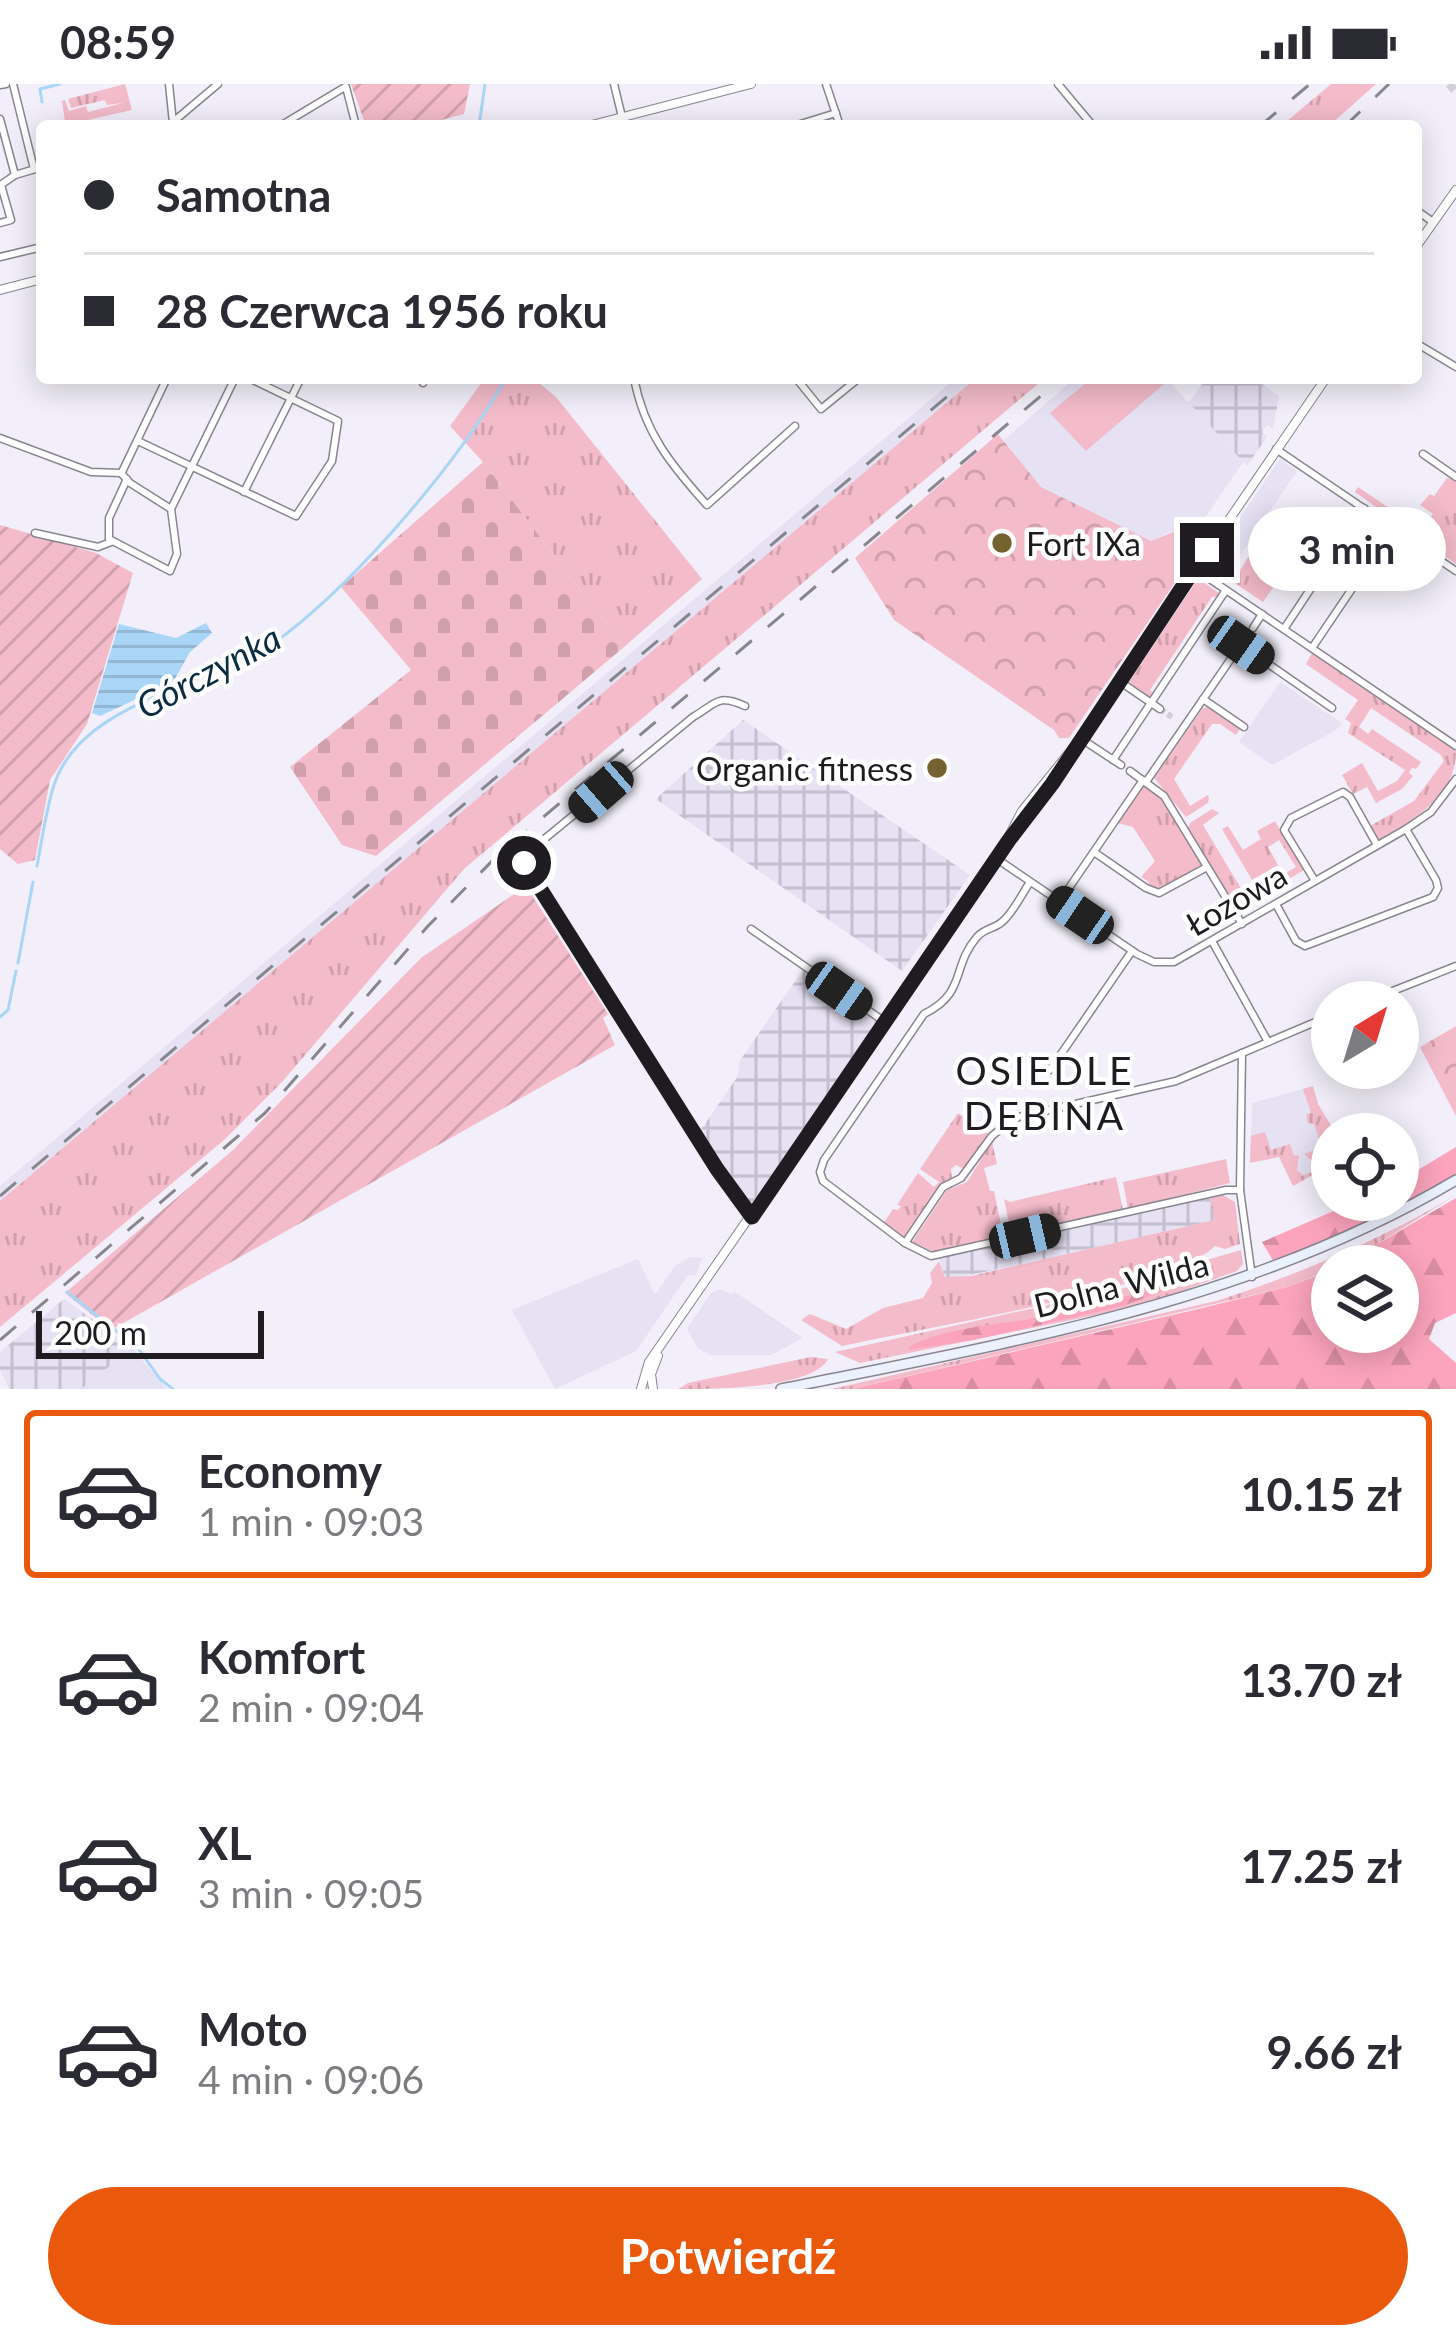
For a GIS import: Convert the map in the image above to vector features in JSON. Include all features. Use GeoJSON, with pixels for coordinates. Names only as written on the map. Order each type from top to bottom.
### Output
{"type":"FeatureCollection","features":[{"type":"Feature","properties":{"kind":"main road","name":"Dolna Wilda"},"geometry":{"type":"LineString","coordinates":[[781,1389],[1139,1310],[1252,1277],[1354,1234],[1456,1180]]}},
{"type":"Feature","properties":{"kind":"street"},"geometry":{"type":"LineString","coordinates":[[6,84],[36,160]]}},
{"type":"Feature","properties":{"kind":"street"},"geometry":{"type":"LineString","coordinates":[[169,84],[174,120]]}},
{"type":"Feature","properties":{"kind":"street"},"geometry":{"type":"LineString","coordinates":[[178,120],[218,84]]}},
{"type":"Feature","properties":{"kind":"street"},"geometry":{"type":"LineString","coordinates":[[614,84],[622,117]]}},
{"type":"Feature","properties":{"kind":"street"},"geometry":{"type":"LineString","coordinates":[[610,120],[751,84]]}},
{"type":"Feature","properties":{"kind":"street"},"geometry":{"type":"LineString","coordinates":[[826,84],[838,120]]}},
{"type":"Feature","properties":{"kind":"street"},"geometry":{"type":"LineString","coordinates":[[1058,84],[1088,120]]}},
{"type":"Feature","properties":{"kind":"street"},"geometry":{"type":"LineString","coordinates":[[290,120],[345,86],[354,120]]}},
{"type":"Feature","properties":{"kind":"street"},"geometry":{"type":"LineString","coordinates":[[813,120],[836,113]]}},
{"type":"Feature","properties":{"kind":"street"},"geometry":{"type":"LineString","coordinates":[[0,119],[16,175]]}},
{"type":"Feature","properties":{"kind":"street"},"geometry":{"type":"LineString","coordinates":[[0,223],[10,220],[3,204],[2,181],[36,171]]}},
{"type":"Feature","properties":{"kind":"street"},"geometry":{"type":"LineString","coordinates":[[1422,238],[1456,190]]}},
{"type":"Feature","properties":{"kind":"street"},"geometry":{"type":"LineString","coordinates":[[1422,214],[1433,222]]}},
{"type":"Feature","properties":{"kind":"street"},"geometry":{"type":"LineString","coordinates":[[0,257],[36,248]]}},
{"type":"Feature","properties":{"kind":"street"},"geometry":{"type":"LineString","coordinates":[[0,290],[36,281]]}},
{"type":"Feature","properties":{"kind":"street"},"geometry":{"type":"LineString","coordinates":[[1422,347],[1456,368]]}},
{"type":"Feature","properties":{"kind":"street"},"geometry":{"type":"LineString","coordinates":[[111,542],[109,518],[163,384]]}},
{"type":"Feature","properties":{"kind":"street"},"geometry":{"type":"LineString","coordinates":[[35,533],[98,547],[111,542],[170,571],[176,554],[171,509],[232,384]]}},
{"type":"Feature","properties":{"kind":"street"},"geometry":{"type":"LineString","coordinates":[[138,441],[296,516],[332,461],[338,421],[262,384]]}},
{"type":"Feature","properties":{"kind":"street"},"geometry":{"type":"LineString","coordinates":[[244,492],[298,384]]}},
{"type":"Feature","properties":{"kind":"street"},"geometry":{"type":"LineString","coordinates":[[635,384],[652,437],[707,505],[795,426]]}},
{"type":"Feature","properties":{"kind":"street"},"geometry":{"type":"LineString","coordinates":[[801,384],[821,409],[852,384]]}},
{"type":"Feature","properties":{"kind":"street"},"geometry":{"type":"LineString","coordinates":[[641,1389],[647,1366],[998,859],[1022,811],[1073,748],[1322,384]]}},
{"type":"Feature","properties":{"kind":"street"},"geometry":{"type":"LineString","coordinates":[[0,438],[91,472],[124,476],[171,509]]}},
{"type":"Feature","properties":{"kind":"street"},"geometry":{"type":"LineString","coordinates":[[1276,449],[1456,571]]}},
{"type":"Feature","properties":{"kind":"street"},"geometry":{"type":"LineString","coordinates":[[1423,454],[1456,477]]}},
{"type":"Feature","properties":{"kind":"street"},"geometry":{"type":"LineString","coordinates":[[1284,629],[1364,508]]}},
{"type":"Feature","properties":{"kind":"street"},"geometry":{"type":"LineString","coordinates":[[1312,648],[1393,528]]}},
{"type":"Feature","properties":{"kind":"street"},"geometry":{"type":"LineString","coordinates":[[1195,569],[1456,746]]}},
{"type":"Feature","properties":{"kind":"street"},"geometry":{"type":"LineString","coordinates":[[1080,738],[1117,763],[1226,590]]}},
{"type":"Feature","properties":{"kind":"street"},"geometry":{"type":"LineString","coordinates":[[1059,902],[1262,614]]}},
{"type":"Feature","properties":{"kind":"street"},"geometry":{"type":"LineString","coordinates":[[1241,645],[1332,708]]}},
{"type":"Feature","properties":{"kind":"street"},"geometry":{"type":"LineString","coordinates":[[1119,681],[1160,709]]}},
{"type":"Feature","properties":{"kind":"street"},"geometry":{"type":"LineString","coordinates":[[745,706],[720,699],[693,717],[530,850],[524,863],[752,1217]]}},
{"type":"Feature","properties":{"kind":"street"},"geometry":{"type":"LineString","coordinates":[[1203,699],[1244,727]]}},
{"type":"Feature","properties":{"kind":"street"},"geometry":{"type":"LineString","coordinates":[[1174,719],[1185,726]]}},
{"type":"Feature","properties":{"kind":"street"},"geometry":{"type":"LineString","coordinates":[[1130,771],[1164,796],[1242,924]]}},
{"type":"Feature","properties":{"kind":"street","name":"Łozowa"},"geometry":{"type":"LineString","coordinates":[[1132,951],[1150,961],[1168,962],[1212,941],[1406,829],[1431,812],[1456,779]]}},
{"type":"Feature","properties":{"kind":"street","name":"Łozowa"},"geometry":{"type":"LineString","coordinates":[[1315,881],[1285,830],[1291,818],[1343,792],[1377,845]]}},
{"type":"Feature","properties":{"kind":"street"},"geometry":{"type":"LineString","coordinates":[[1276,904],[1296,940],[1305,946],[1433,897],[1436,880],[1406,829]]}},
{"type":"Feature","properties":{"kind":"street"},"geometry":{"type":"LineString","coordinates":[[1094,852],[1160,893],[1208,867]]}},
{"type":"Feature","properties":{"kind":"street"},"geometry":{"type":"LineString","coordinates":[[998,859],[1132,951],[1050,1070]]}},
{"type":"Feature","properties":{"kind":"street"},"geometry":{"type":"LineString","coordinates":[[1030,882],[1002,922],[978,936],[946,1004],[924,1014],[824,1160],[820,1172],[828,1189],[931,1256],[1240,1190]]}},
{"type":"Feature","properties":{"kind":"street"},"geometry":{"type":"LineString","coordinates":[[751,929],[886,1022]]}},
{"type":"Feature","properties":{"kind":"street"},"geometry":{"type":"LineString","coordinates":[[1212,941],[1267,1040]]}},
{"type":"Feature","properties":{"kind":"street"},"geometry":{"type":"LineString","coordinates":[[1418,981],[1456,966]]}},
{"type":"Feature","properties":{"kind":"street"},"geometry":{"type":"LineString","coordinates":[[905,1243],[943,1187],[961,1178],[992,1136],[1014,1118],[1176,1081],[1311,1023]]}},
{"type":"Feature","properties":{"kind":"street"},"geometry":{"type":"LineString","coordinates":[[1242,1054],[1240,1190],[1252,1277]]}},
{"type":"Feature","properties":{"kind":"street"},"geometry":{"type":"LineString","coordinates":[[652,1389],[652,1370],[666,1342]]}},
{"type":"Feature","properties":{"kind":"shaded area"},"geometry":{"type":"Polygon","coordinates":[[[949,384],[969,384],[0,1201],[0,1186],[949,384]]]}},
{"type":"Feature","properties":{"kind":"shaded area"},"geometry":{"type":"Polygon","coordinates":[[[1068,384],[1172,384],[1243,462],[1206,516],[1151,541],[1035,483],[1004,440],[1068,384]]]}},
{"type":"Feature","properties":{"kind":"shaded area"},"geometry":{"type":"Polygon","coordinates":[[[1202,384],[1262,384],[1279,396],[1273,429],[1267,425],[1262,432],[1267,437],[1247,466],[1189,403],[1202,384]]]}},
{"type":"Feature","properties":{"kind":"shaded area"},"geometry":{"type":"Polygon","coordinates":[[[1280,459],[1297,471],[1224,580],[1206,568],[1280,459]]]}},
{"type":"Feature","properties":{"kind":"shaded area"},"geometry":{"type":"Polygon","coordinates":[[[1280,682],[1342,723],[1272,765],[1239,742],[1280,682]]]}},
{"type":"Feature","properties":{"kind":"shaded area"},"geometry":{"type":"Polygon","coordinates":[[[743,720],[970,875],[902,971],[656,799],[743,720]]]}},
{"type":"Feature","properties":{"kind":"shaded area"},"geometry":{"type":"Polygon","coordinates":[[[805,967],[885,1022],[752,1217],[696,1137],[738,1076],[739,1062],[805,967]]]}},
{"type":"Feature","properties":{"kind":"shaded area"},"geometry":{"type":"Polygon","coordinates":[[[1314,1089],[1323,1113],[1311,1113],[1311,1176],[1293,1186],[1279,1157],[1250,1163],[1252,1103],[1314,1089]]]}},
{"type":"Feature","properties":{"kind":"shaded area"},"geometry":{"type":"Polygon","coordinates":[[[1210,1197],[1215,1220],[1023,1264],[955,1278],[945,1277],[939,1258],[1210,1197]]]}},
{"type":"Feature","properties":{"kind":"shaded area"},"geometry":{"type":"Polygon","coordinates":[[[690,1257],[702,1258],[696,1275],[688,1275],[636,1351],[555,1389],[512,1310],[638,1259],[655,1295],[675,1266],[690,1257]]]}},
{"type":"Feature","properties":{"kind":"shaded area"},"geometry":{"type":"Polygon","coordinates":[[[719,1289],[735,1292],[803,1338],[771,1355],[710,1355],[698,1348],[687,1329],[711,1293],[719,1289]]]}},
{"type":"Feature","properties":{"kind":"shaded area"},"geometry":{"type":"Polygon","coordinates":[[[64,1299],[132,1348],[81,1389],[9,1389],[0,1370],[0,1352],[64,1299]]]}},
{"type":"Feature","properties":{"kind":"shaded area"},"geometry":{"type":"Polygon","coordinates":[[[132,1348],[167,1389],[81,1389],[132,1348]]]}},
{"type":"Feature","properties":{"kind":"green space"},"geometry":{"type":"Polygon","coordinates":[[[125,84],[132,110],[65,120],[65,100],[69,111],[86,106],[88,112],[123,103],[107,105],[105,100],[71,108],[68,99],[125,84]]]}},
{"type":"Feature","properties":{"kind":"green space"},"geometry":{"type":"Polygon","coordinates":[[[351,84],[470,84],[464,114],[442,120],[364,120],[351,84]]]}},
{"type":"Feature","properties":{"kind":"green space"},"geometry":{"type":"Polygon","coordinates":[[[1331,84],[1376,84],[1336,120],[1288,120],[1331,84]]]}},
{"type":"Feature","properties":{"kind":"green space"},"geometry":{"type":"Polygon","coordinates":[[[481,384],[540,384],[556,397],[702,579],[624,647],[483,462],[450,426],[481,384]]]}},
{"type":"Feature","properties":{"kind":"green space"},"geometry":{"type":"Polygon","coordinates":[[[969,384],[1038,384],[464,869],[282,1082],[224,1140],[0,1327],[0,1201],[969,384]]]}},
{"type":"Feature","properties":{"kind":"green space"},"geometry":{"type":"Polygon","coordinates":[[[1085,384],[1164,384],[1086,451],[1050,413],[1085,384]]]}},
{"type":"Feature","properties":{"kind":"green space"},"geometry":{"type":"Polygon","coordinates":[[[998,434],[1041,487],[1151,541],[1181,529],[1197,550],[1069,738],[1059,738],[894,620],[855,558],[998,434]]]}},
{"type":"Feature","properties":{"kind":"green space"},"geometry":{"type":"Polygon","coordinates":[[[483,462],[624,647],[376,856],[342,845],[290,767],[411,670],[341,587],[483,462]]]}},
{"type":"Feature","properties":{"kind":"green space"},"geometry":{"type":"Polygon","coordinates":[[[1447,478],[1456,480],[1456,564],[1355,492],[1358,487],[1422,530],[1433,514],[1420,505],[1447,478]]]}},
{"type":"Feature","properties":{"kind":"green space"},"geometry":{"type":"Polygon","coordinates":[[[0,525],[96,553],[133,573],[87,724],[50,780],[35,860],[18,864],[0,849],[0,525]]]}},
{"type":"Feature","properties":{"kind":"green space"},"geometry":{"type":"Polygon","coordinates":[[[1264,531],[1282,543],[1277,549],[1279,559],[1288,566],[1263,602],[1233,582],[1264,531]]]}},
{"type":"Feature","properties":{"kind":"green space"},"geometry":{"type":"Polygon","coordinates":[[[1203,582],[1218,597],[1212,597],[1148,697],[1129,682],[1195,583],[1203,582]]]}},
{"type":"Feature","properties":{"kind":"green space"},"geometry":{"type":"Polygon","coordinates":[[[1312,653],[1456,751],[1441,794],[1378,840],[1370,826],[1414,801],[1444,761],[1371,708],[1359,727],[1368,734],[1372,729],[1421,762],[1412,768],[1413,776],[1402,789],[1376,803],[1367,787],[1353,794],[1342,775],[1362,763],[1378,791],[1397,781],[1405,770],[1348,733],[1351,723],[1345,719],[1358,700],[1306,664],[1312,653]]]}},
{"type":"Feature","properties":{"kind":"green space"},"geometry":{"type":"Polygon","coordinates":[[[1208,707],[1240,729],[1236,735],[1212,724],[1174,779],[1190,806],[1209,798],[1186,817],[1154,778],[1208,707]]]}},
{"type":"Feature","properties":{"kind":"green space"},"geometry":{"type":"Polygon","coordinates":[[[1144,783],[1163,797],[1204,866],[1160,891],[1147,887],[1149,882],[1141,877],[1155,861],[1133,827],[1117,823],[1144,783]]]}},
{"type":"Feature","properties":{"kind":"green space"},"geometry":{"type":"Polygon","coordinates":[[[1212,809],[1219,813],[1203,825],[1246,897],[1296,867],[1279,840],[1268,847],[1278,865],[1252,880],[1222,829],[1228,826],[1243,850],[1261,839],[1257,831],[1275,821],[1304,870],[1237,910],[1188,828],[1212,809]]]}},
{"type":"Feature","properties":{"kind":"green space"},"geometry":{"type":"Polygon","coordinates":[[[526,886],[608,1014],[603,1018],[615,1045],[111,1330],[65,1293],[233,1150],[421,958],[526,886]]]}},
{"type":"Feature","properties":{"kind":"green space"},"geometry":{"type":"Polygon","coordinates":[[[1456,1026],[1456,1116],[1420,1047],[1456,1026]]]}},
{"type":"Feature","properties":{"kind":"green space"},"geometry":{"type":"Polygon","coordinates":[[[1303,1089],[1314,1089],[1323,1113],[1311,1113],[1303,1089]]]}},
{"type":"Feature","properties":{"kind":"green space"},"geometry":{"type":"Polygon","coordinates":[[[958,1113],[989,1134],[964,1169],[956,1165],[951,1169],[952,1178],[941,1184],[907,1236],[901,1236],[883,1224],[901,1206],[897,1205],[918,1173],[934,1187],[939,1182],[920,1169],[958,1113]]]}},
{"type":"Feature","properties":{"kind":"green space"},"geometry":{"type":"Polygon","coordinates":[[[1265,1132],[1271,1150],[1290,1144],[1294,1156],[1299,1155],[1297,1170],[1303,1175],[1311,1172],[1293,1186],[1279,1157],[1250,1163],[1251,1136],[1265,1132]]]}},
{"type":"Feature","properties":{"kind":"green space"},"geometry":{"type":"Polygon","coordinates":[[[992,1142],[997,1164],[984,1168],[1003,1234],[996,1229],[991,1236],[996,1240],[937,1253],[912,1242],[947,1190],[967,1182],[992,1142]]]}},
{"type":"Feature","properties":{"kind":"green space"},"geometry":{"type":"Polygon","coordinates":[[[1456,1147],[1456,1175],[1419,1195],[1419,1169],[1456,1147]]]}},
{"type":"Feature","properties":{"kind":"green space"},"geometry":{"type":"Polygon","coordinates":[[[1226,1159],[1230,1183],[1128,1209],[1123,1182],[1226,1159]]]}},
{"type":"Feature","properties":{"kind":"green space"},"geometry":{"type":"Polygon","coordinates":[[[1116,1177],[1123,1210],[1011,1232],[1004,1199],[1010,1202],[1116,1177]]]}},
{"type":"Feature","properties":{"kind":"green space"},"geometry":{"type":"Polygon","coordinates":[[[1223,1195],[1235,1202],[1240,1244],[1225,1249],[1215,1246],[1151,1276],[1040,1305],[842,1346],[801,1320],[810,1314],[846,1329],[883,1308],[923,1298],[939,1261],[945,1277],[971,1276],[1214,1220],[1210,1197],[1223,1195]]]}},
{"type":"Feature","properties":{"kind":"green space"},"geometry":{"type":"Polygon","coordinates":[[[1456,1198],[1456,1313],[1435,1323],[1429,1339],[1456,1363],[1456,1389],[852,1389],[1194,1310],[1311,1278],[1311,1353],[1419,1353],[1419,1245],[1376,1245],[1456,1198]]]}},
{"type":"Feature","properties":{"kind":"green space"},"geometry":{"type":"Polygon","coordinates":[[[1311,1221],[1372,1221],[1275,1264],[1262,1242],[1311,1221]]]}},
{"type":"Feature","properties":{"kind":"green space"},"geometry":{"type":"Polygon","coordinates":[[[1414,1221],[1376,1245],[1360,1245],[1414,1221]]]}},
{"type":"Feature","properties":{"kind":"green space"},"geometry":{"type":"Polygon","coordinates":[[[1241,1250],[1243,1264],[1237,1271],[1140,1306],[860,1363],[835,1352],[1152,1282],[1241,1250]]]}},
{"type":"Feature","properties":{"kind":"green space"},"geometry":{"type":"Polygon","coordinates":[[[1311,1266],[1311,1277],[1287,1287],[852,1389],[832,1389],[1216,1301],[1311,1266]]]}},
{"type":"Feature","properties":{"kind":"green space"},"geometry":{"type":"Polygon","coordinates":[[[1212,1267],[1215,1272],[1123,1306],[907,1350],[953,1332],[1051,1316],[1086,1303],[1142,1293],[1212,1267]]]}},
{"type":"Feature","properties":{"kind":"green space"},"geometry":{"type":"Polygon","coordinates":[[[811,1357],[828,1359],[818,1369],[782,1382],[678,1389],[688,1383],[811,1357]]]}},
{"type":"Feature","properties":{"kind":"water"},"geometry":{"type":"Polygon","coordinates":[[[206,623],[212,633],[190,652],[173,682],[100,716],[92,713],[119,624],[176,638],[206,623]]]}},
{"type":"Feature","properties":{"kind":"waterway"},"geometry":{"type":"LineString","coordinates":[[42,102],[40,89],[60,84]]}},
{"type":"Feature","properties":{"kind":"waterway","name":"Górczynka"},"geometry":{"type":"LineString","coordinates":[[480,120],[485,84]]}},
{"type":"Feature","properties":{"kind":"waterway","name":"Górczynka"},"geometry":{"type":"LineString","coordinates":[[37,866],[51,795],[70,755],[122,712],[258,652],[286,634],[377,549],[436,480],[502,384]]}},
{"type":"Feature","properties":{"kind":"waterway","name":"Górczynka"},"geometry":{"type":"LineString","coordinates":[[18,963],[33,882]]}},
{"type":"Feature","properties":{"kind":"waterway","name":"Górczynka"},"geometry":{"type":"LineString","coordinates":[[0,1017],[8,1010],[16,971]]}},
{"type":"Feature","properties":{"kind":"waterway","name":"Górczynka"},"geometry":{"type":"LineString","coordinates":[[67,1292],[138,1348],[173,1389]]}},
{"type":"Feature","properties":{"kind":"tunnel"},"geometry":{"type":"LineString","coordinates":[[1449,84],[1456,92]]}},
{"type":"Feature","properties":{"kind":"tunnel"},"geometry":{"type":"LineString","coordinates":[[1160,709],[1172,717]]}},
{"type":"Feature","properties":{"kind":"railway"},"geometry":{"type":"LineString","coordinates":[[1267,120],[1310,84]]}},
{"type":"Feature","properties":{"kind":"railway"},"geometry":{"type":"LineString","coordinates":[[1351,120],[1389,84]]}},
{"type":"Feature","properties":{"kind":"railway"},"geometry":{"type":"LineString","coordinates":[[0,1196],[962,384]]}},
{"type":"Feature","properties":{"kind":"railway"},"geometry":{"type":"LineString","coordinates":[[0,1340],[265,1113],[428,926],[496,857],[1055,384]]}},
{"type":"Feature","properties":{"kind":"place","name":"Fort IXa"},"geometry":{"type":"Point","coordinates":[1002,543]}},
{"type":"Feature","properties":{"kind":"place","name":"Organic fitness"},"geometry":{"type":"Point","coordinates":[937,768]}},
{"type":"Feature","properties":{"kind":"district","name":"OSIEDLE DĘBINA"},"geometry":{"type":"Point","coordinates":[1045,1092]}},
{"type":"Feature","properties":{"kind":"route"},"geometry":{"type":"LineString","coordinates":[[524,863],[737,1201],[752,1217],[1052,784],[1207,550]]}}]}
